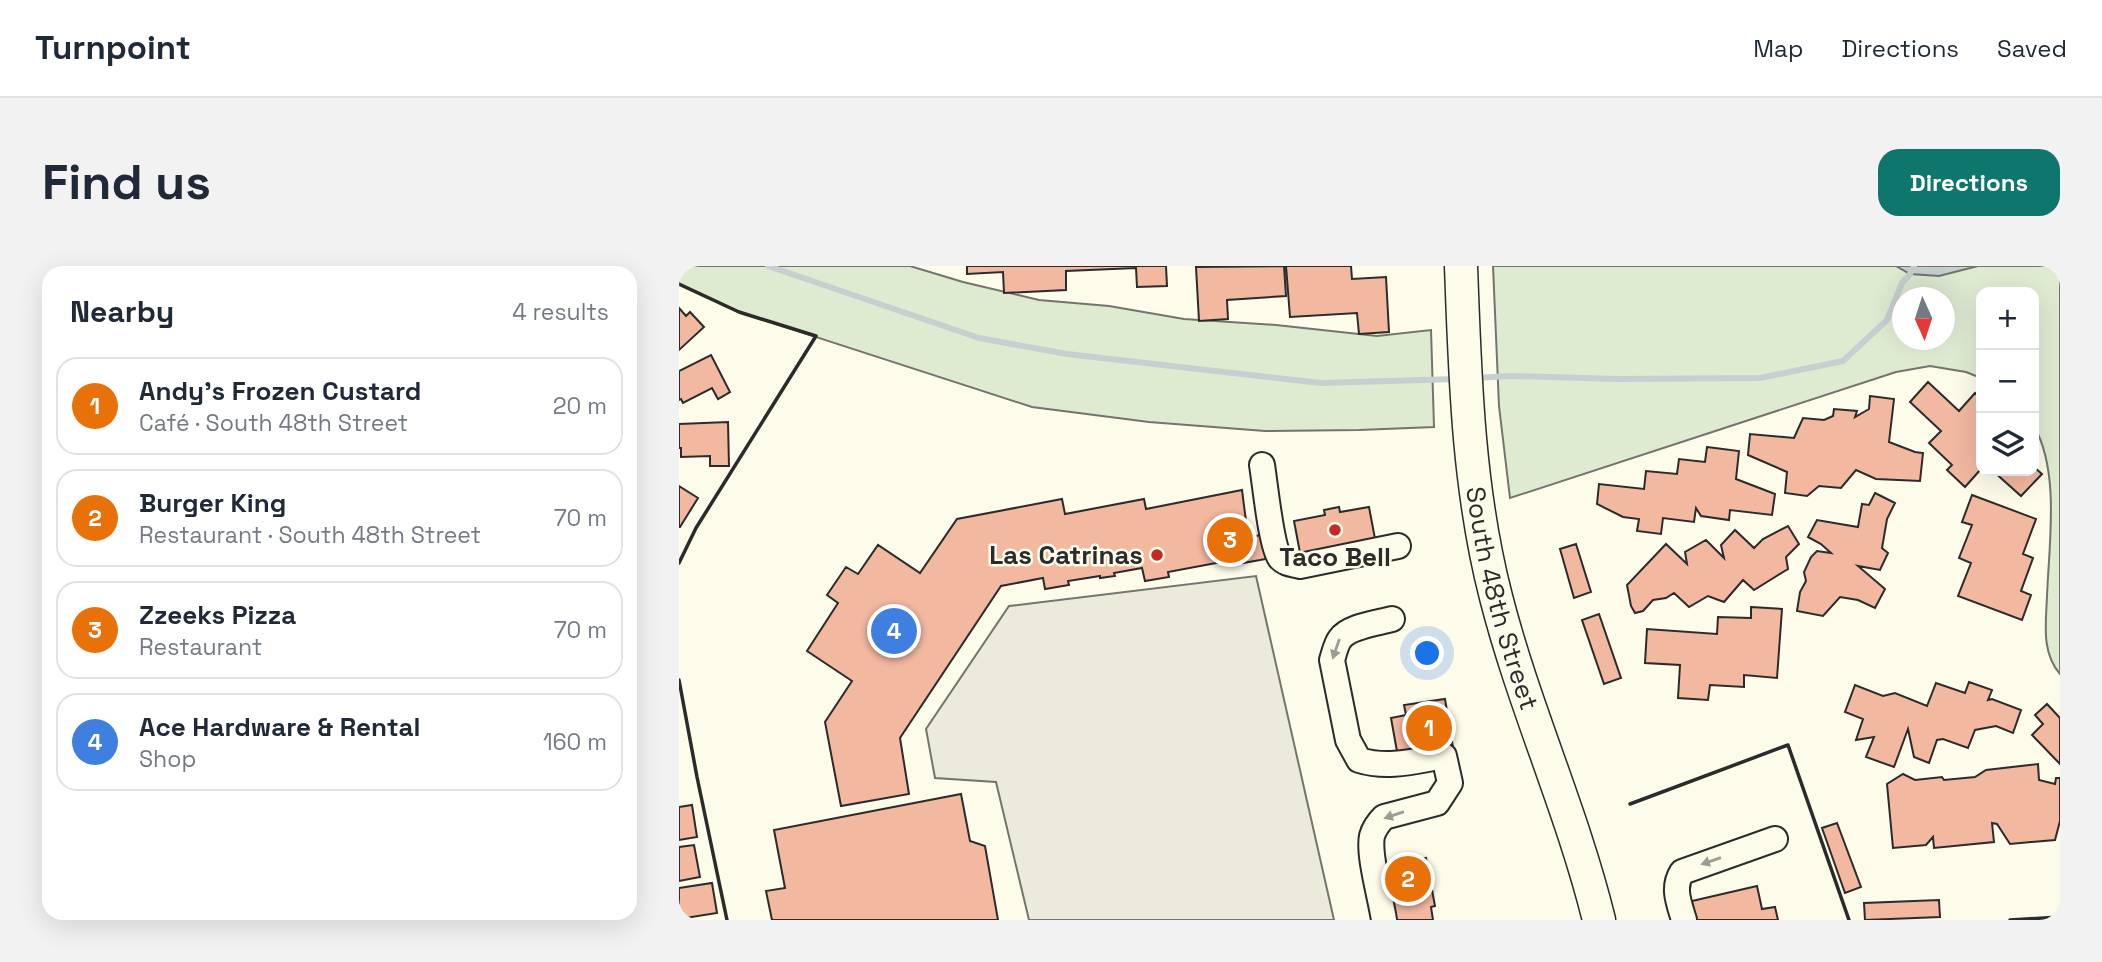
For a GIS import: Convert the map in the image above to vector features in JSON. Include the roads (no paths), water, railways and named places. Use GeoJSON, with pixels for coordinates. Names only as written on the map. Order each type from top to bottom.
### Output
{"type":"FeatureCollection","features":[{"type":"Feature","properties":{"kind":"main road","name":"South 48th Street"},"geometry":{"type":"LineString","coordinates":[[1461,266],[1475,494],[1495,595],[1581,856],[1599,920]]}},
{"type":"Feature","properties":{"kind":"lane"},"geometry":{"type":"LineString","coordinates":[[1262,465],[1272,532],[1280,557],[1289,564],[1300,566],[1398,546]]}},
{"type":"Feature","properties":{"kind":"lane"},"geometry":{"type":"LineString","coordinates":[[1384,920],[1373,859],[1372,837],[1378,823],[1384,817],[1437,803],[1450,783],[1444,755],[1390,766],[1375,765],[1359,760],[1348,740],[1332,660],[1340,638],[1358,627],[1392,619]]}},
{"type":"Feature","properties":{"kind":"lane"},"geometry":{"type":"LineString","coordinates":[[1684,920],[1676,889],[1682,872],[1775,839]]}},
{"type":"Feature","properties":{"kind":"waterway"},"geometry":{"type":"LineString","coordinates":[[768,266],[979,338],[1067,354],[1321,383],[1456,379]]}},
{"type":"Feature","properties":{"kind":"waterway"},"geometry":{"type":"LineString","coordinates":[[1474,378],[1760,378],[1843,361],[1887,320],[1902,283],[1914,266]]}},
{"type":"Feature","properties":{"kind":"place","name":"Taco Bell"},"geometry":{"type":"Point","coordinates":[1335,530]}},
{"type":"Feature","properties":{"kind":"place","name":"Zzeeks Pizza"},"geometry":{"type":"Point","coordinates":[1230,540]}},
{"type":"Feature","properties":{"kind":"place","name":"Las Catrinas"},"geometry":{"type":"Point","coordinates":[1157,555]}},
{"type":"Feature","properties":{"kind":"place","name":"Ace Hardware & Rental"},"geometry":{"type":"Point","coordinates":[894,631]}},
{"type":"Feature","properties":{"kind":"place","name":"Andy's Frozen Custard"},"geometry":{"type":"Point","coordinates":[1429,728]}},
{"type":"Feature","properties":{"kind":"place","name":"Burger King"},"geometry":{"type":"Point","coordinates":[1408,879]}}]}
